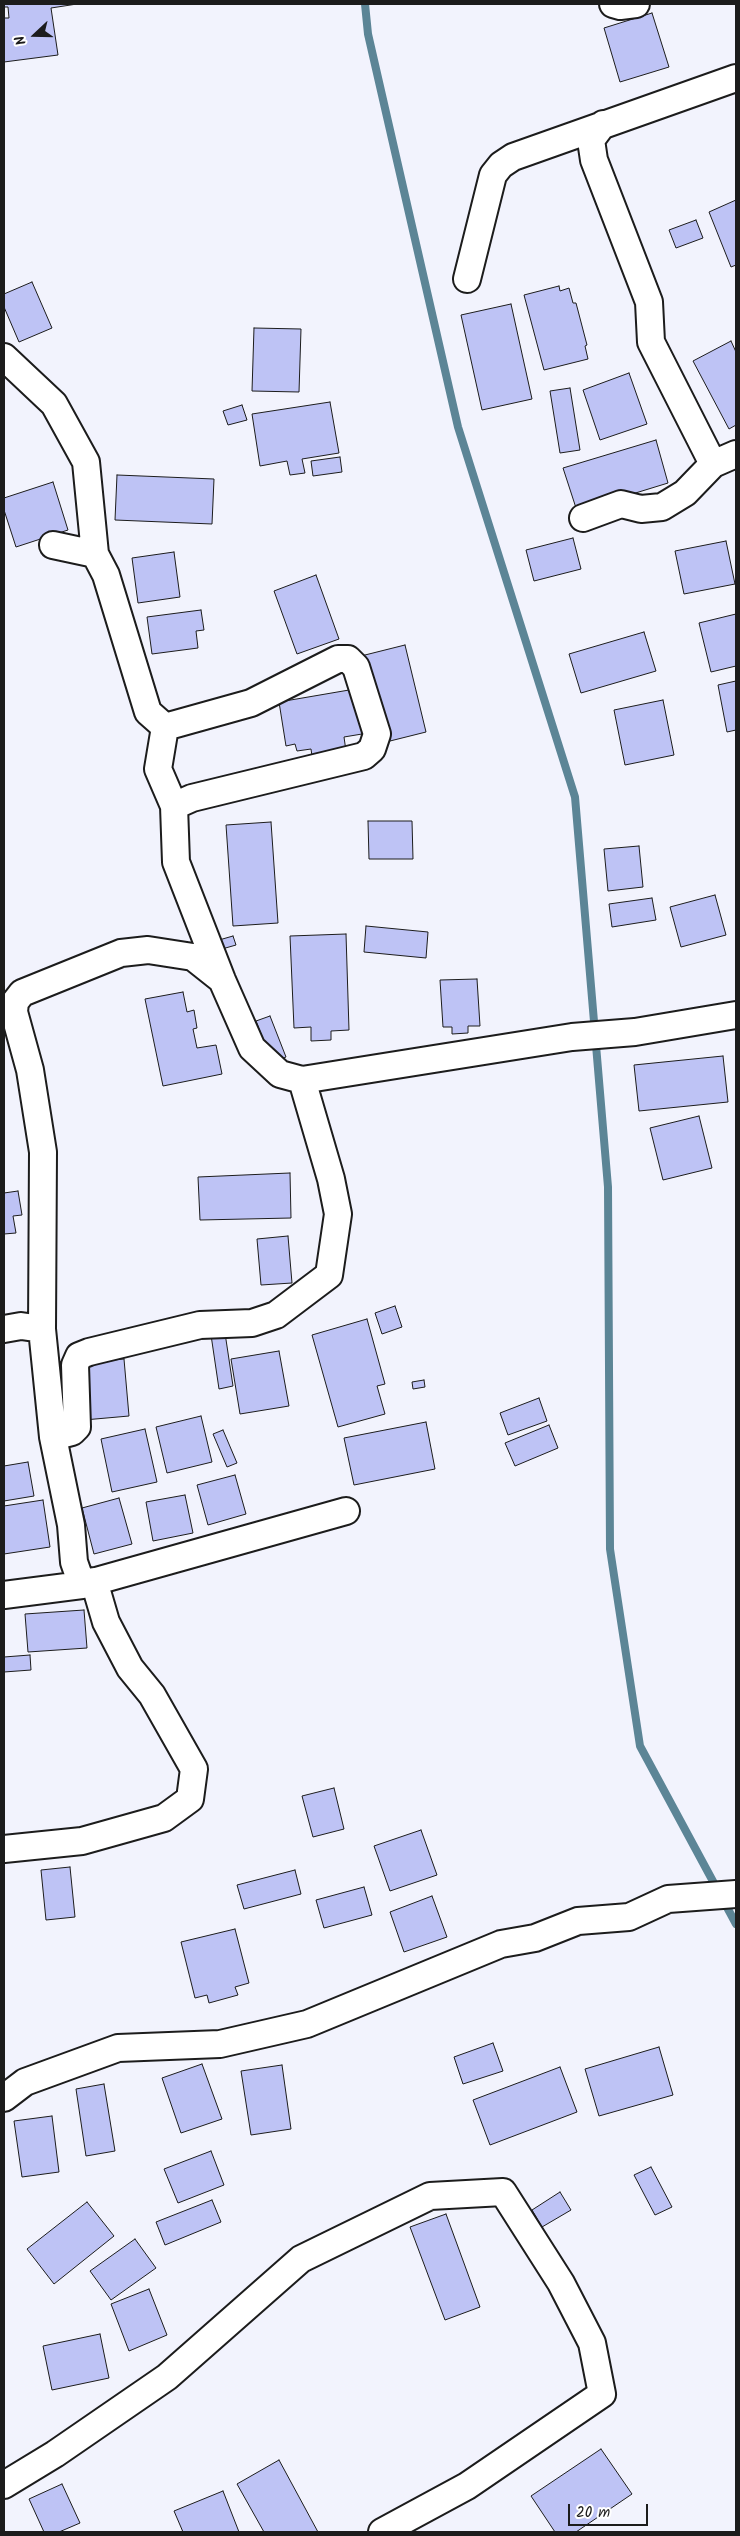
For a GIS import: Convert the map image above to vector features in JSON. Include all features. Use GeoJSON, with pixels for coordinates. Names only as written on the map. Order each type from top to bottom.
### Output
{"type":"FeatureCollection","features":[{"type":"Feature","properties":{"kind":"street"},"geometry":{"type":"LineString","coordinates":[[612,4],[620,6],[636,4]]}},
{"type":"Feature","properties":{"kind":"street"},"geometry":{"type":"LineString","coordinates":[[467,279],[493,176],[502,165],[513,157],[736,78]]}},
{"type":"Feature","properties":{"kind":"street"},"geometry":{"type":"LineString","coordinates":[[603,124],[591,140],[594,160],[649,302],[650,342],[712,464]]}},
{"type":"Feature","properties":{"kind":"street"},"geometry":{"type":"LineString","coordinates":[[4,357],[54,404],[86,462],[94,554],[106,575],[148,712],[165,727]]}},
{"type":"Feature","properties":{"kind":"street"},"geometry":{"type":"LineString","coordinates":[[583,518],[622,504],[641,509],[662,507],[686,493],[712,464],[736,454]]}},
{"type":"Feature","properties":{"kind":"street"},"geometry":{"type":"LineString","coordinates":[[54,545],[94,554]]}},
{"type":"Feature","properties":{"kind":"street"},"geometry":{"type":"LineString","coordinates":[[165,727],[251,704],[338,659],[348,659],[356,667],[377,734],[372,749],[364,756],[192,798],[174,806]]}},
{"type":"Feature","properties":{"kind":"street"},"geometry":{"type":"LineString","coordinates":[[165,727],[158,769],[174,806],[176,862],[222,980],[252,1048],[280,1074],[302,1080],[572,1038],[635,1032],[736,1015]]}},
{"type":"Feature","properties":{"kind":"street"},"geometry":{"type":"LineString","coordinates":[[4,1849],[82,1841],[164,1818],[190,1799],[194,1769],[152,1695],[130,1668],[88,1583],[74,1562],[71,1525],[53,1437],[42,1329],[43,1152],[30,1070],[14,1012],[9,1002],[22,993],[121,953],[148,950],[193,958],[222,980]]}},
{"type":"Feature","properties":{"kind":"street"},"geometry":{"type":"LineString","coordinates":[[53,1437],[72,1432],[77,1427],[75,1365],[79,1356],[200,1325],[252,1323],[276,1315],[329,1276],[338,1214],[331,1180],[302,1080]]}},
{"type":"Feature","properties":{"kind":"street"},"geometry":{"type":"LineString","coordinates":[[4,1329],[21,1326],[42,1329]]}},
{"type":"Feature","properties":{"kind":"street"},"geometry":{"type":"LineString","coordinates":[[4,1595],[88,1583],[346,1512]]}},
{"type":"Feature","properties":{"kind":"street"},"geometry":{"type":"LineString","coordinates":[[5,2093],[25,2082],[118,2048],[220,2044],[307,2024],[501,1944],[535,1938],[578,1920],[629,1918],[668,1899],[736,1894]]}},
{"type":"Feature","properties":{"kind":"street"},"geometry":{"type":"LineString","coordinates":[[4,2485],[55,2454],[167,2377],[301,2259],[430,2196],[503,2192],[561,2283],[592,2342],[602,2394],[468,2486],[382,2532]]}},
{"type":"Feature","properties":{"kind":"building"},"geometry":{"type":"Polygon","coordinates":[[[4,4],[77,4],[51,8],[58,55],[4,62],[4,18],[9,18],[8,7],[4,7],[4,4]]]}},
{"type":"Feature","properties":{"kind":"building"},"geometry":{"type":"Polygon","coordinates":[[[652,13],[669,67],[620,82],[604,28],[652,13]]]}},
{"type":"Feature","properties":{"kind":"building"},"geometry":{"type":"Polygon","coordinates":[[[736,200],[736,265],[731,267],[709,212],[736,200]]]}},
{"type":"Feature","properties":{"kind":"building"},"geometry":{"type":"Polygon","coordinates":[[[696,220],[703,238],[676,248],[669,230],[696,220]]]}},
{"type":"Feature","properties":{"kind":"building"},"geometry":{"type":"Polygon","coordinates":[[[32,282],[52,328],[19,342],[4,307],[4,294],[32,282]]]}},
{"type":"Feature","properties":{"kind":"building"},"geometry":{"type":"Polygon","coordinates":[[[559,286],[560,291],[569,288],[573,303],[576,303],[587,345],[585,346],[588,359],[544,370],[524,295],[559,286]]]}},
{"type":"Feature","properties":{"kind":"building"},"geometry":{"type":"Polygon","coordinates":[[[511,304],[532,399],[482,410],[461,315],[511,304]]]}},
{"type":"Feature","properties":{"kind":"building"},"geometry":{"type":"Polygon","coordinates":[[[254,328],[301,329],[299,392],[252,391],[254,328]]]}},
{"type":"Feature","properties":{"kind":"building"},"geometry":{"type":"Polygon","coordinates":[[[731,341],[736,352],[736,425],[729,429],[693,361],[731,341]]]}},
{"type":"Feature","properties":{"kind":"building"},"geometry":{"type":"Polygon","coordinates":[[[629,373],[647,424],[600,440],[583,390],[629,373]]]}},
{"type":"Feature","properties":{"kind":"building"},"geometry":{"type":"Polygon","coordinates":[[[570,388],[580,450],[560,453],[550,391],[570,388]]]}},
{"type":"Feature","properties":{"kind":"building"},"geometry":{"type":"Polygon","coordinates":[[[330,402],[339,453],[302,459],[305,473],[290,475],[287,461],[260,466],[252,414],[330,402]]]}},
{"type":"Feature","properties":{"kind":"building"},"geometry":{"type":"Polygon","coordinates":[[[242,405],[247,420],[228,425],[223,411],[242,405]]]}},
{"type":"Feature","properties":{"kind":"building"},"geometry":{"type":"Polygon","coordinates":[[[656,440],[668,483],[577,511],[563,468],[656,440]]]}},
{"type":"Feature","properties":{"kind":"building"},"geometry":{"type":"Polygon","coordinates":[[[340,457],[342,472],[313,476],[311,461],[340,457]]]}},
{"type":"Feature","properties":{"kind":"building"},"geometry":{"type":"Polygon","coordinates":[[[117,475],[214,479],[212,524],[115,520],[117,475]]]}},
{"type":"Feature","properties":{"kind":"building"},"geometry":{"type":"Polygon","coordinates":[[[53,482],[68,530],[16,547],[4,510],[4,498],[53,482]]]}},
{"type":"Feature","properties":{"kind":"building"},"geometry":{"type":"Polygon","coordinates":[[[573,538],[581,569],[534,581],[526,550],[573,538]]]}},
{"type":"Feature","properties":{"kind":"building"},"geometry":{"type":"Polygon","coordinates":[[[726,541],[735,584],[684,594],[675,551],[726,541]]]}},
{"type":"Feature","properties":{"kind":"building"},"geometry":{"type":"Polygon","coordinates":[[[174,552],[180,597],[138,603],[132,558],[174,552]]]}},
{"type":"Feature","properties":{"kind":"building"},"geometry":{"type":"Polygon","coordinates":[[[316,575],[339,639],[297,654],[274,591],[316,575]]]}},
{"type":"Feature","properties":{"kind":"building"},"geometry":{"type":"Polygon","coordinates":[[[201,610],[204,630],[196,631],[198,648],[152,654],[147,617],[201,610]]]}},
{"type":"Feature","properties":{"kind":"building"},"geometry":{"type":"Polygon","coordinates":[[[736,614],[736,666],[711,672],[699,623],[736,614]]]}},
{"type":"Feature","properties":{"kind":"building"},"geometry":{"type":"Polygon","coordinates":[[[644,632],[656,671],[581,693],[569,654],[644,632]]]}},
{"type":"Feature","properties":{"kind":"building"},"geometry":{"type":"Polygon","coordinates":[[[405,645],[426,732],[382,743],[361,656],[405,645]]]}},
{"type":"Feature","properties":{"kind":"building"},"geometry":{"type":"Polygon","coordinates":[[[736,681],[736,730],[727,732],[718,685],[736,681]]]}},
{"type":"Feature","properties":{"kind":"building"},"geometry":{"type":"Polygon","coordinates":[[[355,689],[362,734],[344,737],[346,751],[312,756],[311,749],[297,751],[295,744],[286,746],[279,702],[355,689]]]}},
{"type":"Feature","properties":{"kind":"building"},"geometry":{"type":"Polygon","coordinates":[[[663,700],[674,755],[625,765],[614,710],[663,700]]]}},
{"type":"Feature","properties":{"kind":"building"},"geometry":{"type":"Polygon","coordinates":[[[368,821],[412,821],[413,859],[369,859],[368,821]]]}},
{"type":"Feature","properties":{"kind":"building"},"geometry":{"type":"Polygon","coordinates":[[[271,822],[278,923],[233,926],[226,825],[271,822]]]}},
{"type":"Feature","properties":{"kind":"building"},"geometry":{"type":"Polygon","coordinates":[[[639,846],[643,887],[608,891],[604,849],[639,846]]]}},
{"type":"Feature","properties":{"kind":"building"},"geometry":{"type":"Polygon","coordinates":[[[715,895],[726,935],[681,947],[670,907],[715,895]]]}},
{"type":"Feature","properties":{"kind":"building"},"geometry":{"type":"Polygon","coordinates":[[[652,898],[656,920],[612,927],[609,904],[652,898]]]}},
{"type":"Feature","properties":{"kind":"building"},"geometry":{"type":"Polygon","coordinates":[[[366,926],[428,932],[426,958],[364,952],[366,926]]]}},
{"type":"Feature","properties":{"kind":"building"},"geometry":{"type":"Polygon","coordinates":[[[346,934],[349,1030],[331,1031],[331,1040],[311,1041],[311,1027],[294,1028],[290,936],[346,934]]]}},
{"type":"Feature","properties":{"kind":"building"},"geometry":{"type":"Polygon","coordinates":[[[233,936],[236,945],[222,949],[219,940],[233,936]]]}},
{"type":"Feature","properties":{"kind":"building"},"geometry":{"type":"Polygon","coordinates":[[[477,979],[480,1026],[468,1026],[468,1033],[452,1034],[452,1027],[443,1027],[440,980],[477,979]]]}},
{"type":"Feature","properties":{"kind":"building"},"geometry":{"type":"Polygon","coordinates":[[[183,992],[187,1012],[194,1010],[197,1028],[193,1029],[197,1048],[216,1045],[222,1074],[163,1086],[145,999],[183,992]]]}},
{"type":"Feature","properties":{"kind":"building"},"geometry":{"type":"Polygon","coordinates":[[[270,1016],[286,1057],[272,1063],[256,1021],[270,1016]]]}},
{"type":"Feature","properties":{"kind":"building"},"geometry":{"type":"Polygon","coordinates":[[[723,1056],[728,1102],[639,1111],[634,1065],[723,1056]]]}},
{"type":"Feature","properties":{"kind":"building"},"geometry":{"type":"Polygon","coordinates":[[[699,1116],[712,1168],[663,1180],[650,1128],[699,1116]]]}},
{"type":"Feature","properties":{"kind":"building"},"geometry":{"type":"Polygon","coordinates":[[[290,1173],[291,1218],[200,1220],[198,1177],[290,1173]]]}},
{"type":"Feature","properties":{"kind":"building"},"geometry":{"type":"Polygon","coordinates":[[[18,1191],[22,1215],[13,1216],[16,1233],[4,1234],[4,1193],[18,1191]]]}},
{"type":"Feature","properties":{"kind":"building"},"geometry":{"type":"Polygon","coordinates":[[[288,1236],[292,1283],[261,1285],[257,1239],[288,1236]]]}},
{"type":"Feature","properties":{"kind":"building"},"geometry":{"type":"Polygon","coordinates":[[[395,1306],[402,1327],[382,1334],[375,1313],[395,1306]]]}},
{"type":"Feature","properties":{"kind":"building"},"geometry":{"type":"Polygon","coordinates":[[[367,1319],[385,1384],[377,1386],[385,1414],[338,1427],[312,1335],[367,1319]]]}},
{"type":"Feature","properties":{"kind":"building"},"geometry":{"type":"Polygon","coordinates":[[[225,1333],[233,1386],[219,1389],[211,1335],[225,1333]]]}},
{"type":"Feature","properties":{"kind":"building"},"geometry":{"type":"Polygon","coordinates":[[[279,1351],[289,1406],[240,1414],[231,1359],[279,1351]]]}},
{"type":"Feature","properties":{"kind":"building"},"geometry":{"type":"Polygon","coordinates":[[[124,1359],[129,1416],[84,1420],[79,1363],[124,1359]]]}},
{"type":"Feature","properties":{"kind":"building"},"geometry":{"type":"Polygon","coordinates":[[[61,1362],[67,1378],[55,1382],[49,1366],[61,1362]]]}},
{"type":"Feature","properties":{"kind":"building"},"geometry":{"type":"Polygon","coordinates":[[[424,1380],[425,1387],[413,1389],[412,1382],[424,1380]]]}},
{"type":"Feature","properties":{"kind":"building"},"geometry":{"type":"Polygon","coordinates":[[[539,1398],[547,1421],[508,1435],[500,1413],[539,1398]]]}},
{"type":"Feature","properties":{"kind":"building"},"geometry":{"type":"Polygon","coordinates":[[[201,1416],[212,1462],[167,1473],[156,1427],[201,1416]]]}},
{"type":"Feature","properties":{"kind":"building"},"geometry":{"type":"Polygon","coordinates":[[[426,1422],[435,1469],[354,1485],[344,1438],[426,1422]]]}},
{"type":"Feature","properties":{"kind":"building"},"geometry":{"type":"Polygon","coordinates":[[[549,1425],[558,1448],[515,1466],[505,1443],[549,1425]]]}},
{"type":"Feature","properties":{"kind":"building"},"geometry":{"type":"Polygon","coordinates":[[[145,1429],[157,1482],[112,1492],[101,1439],[145,1429]]]}},
{"type":"Feature","properties":{"kind":"building"},"geometry":{"type":"Polygon","coordinates":[[[223,1430],[237,1463],[227,1467],[213,1434],[223,1430]]]}},
{"type":"Feature","properties":{"kind":"building"},"geometry":{"type":"Polygon","coordinates":[[[28,1462],[34,1496],[4,1501],[4,1466],[28,1462]]]}},
{"type":"Feature","properties":{"kind":"building"},"geometry":{"type":"Polygon","coordinates":[[[235,1475],[246,1514],[208,1525],[197,1485],[235,1475]]]}},
{"type":"Feature","properties":{"kind":"building"},"geometry":{"type":"Polygon","coordinates":[[[185,1495],[193,1533],[153,1541],[146,1502],[185,1495]]]}},
{"type":"Feature","properties":{"kind":"building"},"geometry":{"type":"Polygon","coordinates":[[[119,1498],[132,1544],[94,1554],[82,1508],[119,1498]]]}},
{"type":"Feature","properties":{"kind":"building"},"geometry":{"type":"Polygon","coordinates":[[[43,1500],[50,1547],[4,1554],[4,1506],[43,1500]]]}},
{"type":"Feature","properties":{"kind":"building"},"geometry":{"type":"Polygon","coordinates":[[[84,1610],[87,1648],[28,1652],[25,1614],[84,1610]]]}},
{"type":"Feature","properties":{"kind":"building"},"geometry":{"type":"Polygon","coordinates":[[[30,1655],[31,1670],[4,1672],[4,1657],[30,1655]]]}},
{"type":"Feature","properties":{"kind":"building"},"geometry":{"type":"Polygon","coordinates":[[[334,1788],[344,1829],[313,1837],[302,1796],[334,1788]]]}},
{"type":"Feature","properties":{"kind":"building"},"geometry":{"type":"Polygon","coordinates":[[[421,1830],[437,1875],[390,1891],[374,1846],[421,1830]]]}},
{"type":"Feature","properties":{"kind":"building"},"geometry":{"type":"Polygon","coordinates":[[[70,1867],[75,1917],[46,1920],[41,1870],[70,1867]]]}},
{"type":"Feature","properties":{"kind":"building"},"geometry":{"type":"Polygon","coordinates":[[[295,1870],[301,1894],[244,1909],[237,1885],[295,1870]]]}},
{"type":"Feature","properties":{"kind":"building"},"geometry":{"type":"Polygon","coordinates":[[[364,1887],[372,1915],[324,1928],[316,1900],[364,1887]]]}},
{"type":"Feature","properties":{"kind":"building"},"geometry":{"type":"Polygon","coordinates":[[[432,1896],[447,1937],[404,1952],[390,1912],[432,1896]]]}},
{"type":"Feature","properties":{"kind":"building"},"geometry":{"type":"Polygon","coordinates":[[[235,1929],[249,1983],[235,1987],[238,1995],[209,2003],[207,1995],[195,1998],[181,1942],[235,1929]]]}},
{"type":"Feature","properties":{"kind":"building"},"geometry":{"type":"Polygon","coordinates":[[[493,2043],[503,2071],[463,2084],[454,2057],[493,2043]]]}},
{"type":"Feature","properties":{"kind":"building"},"geometry":{"type":"Polygon","coordinates":[[[659,2047],[673,2095],[599,2116],[585,2069],[659,2047]]]}},
{"type":"Feature","properties":{"kind":"building"},"geometry":{"type":"Polygon","coordinates":[[[202,2064],[222,2119],[181,2133],[162,2078],[202,2064]]]}},
{"type":"Feature","properties":{"kind":"building"},"geometry":{"type":"Polygon","coordinates":[[[282,2065],[291,2129],[251,2135],[241,2071],[282,2065]]]}},
{"type":"Feature","properties":{"kind":"building"},"geometry":{"type":"Polygon","coordinates":[[[560,2067],[577,2112],[490,2145],[473,2100],[560,2067]]]}},
{"type":"Feature","properties":{"kind":"building"},"geometry":{"type":"Polygon","coordinates":[[[104,2084],[115,2151],[86,2156],[76,2089],[104,2084]]]}},
{"type":"Feature","properties":{"kind":"building"},"geometry":{"type":"Polygon","coordinates":[[[52,2116],[59,2172],[22,2177],[14,2121],[52,2116]]]}},
{"type":"Feature","properties":{"kind":"building"},"geometry":{"type":"Polygon","coordinates":[[[211,2151],[224,2185],[178,2203],[164,2169],[211,2151]]]}},
{"type":"Feature","properties":{"kind":"building"},"geometry":{"type":"Polygon","coordinates":[[[651,2167],[672,2207],[655,2215],[634,2175],[651,2167]]]}},
{"type":"Feature","properties":{"kind":"building"},"geometry":{"type":"Polygon","coordinates":[[[560,2192],[571,2210],[542,2227],[532,2210],[560,2192]]]}},
{"type":"Feature","properties":{"kind":"building"},"geometry":{"type":"Polygon","coordinates":[[[212,2200],[221,2222],[165,2245],[156,2222],[212,2200]]]}},
{"type":"Feature","properties":{"kind":"building"},"geometry":{"type":"Polygon","coordinates":[[[87,2202],[114,2236],[54,2284],[27,2249],[87,2202]]]}},
{"type":"Feature","properties":{"kind":"building"},"geometry":{"type":"Polygon","coordinates":[[[446,2214],[480,2307],[445,2320],[410,2227],[446,2214]]]}},
{"type":"Feature","properties":{"kind":"building"},"geometry":{"type":"Polygon","coordinates":[[[135,2239],[156,2268],[111,2300],[90,2271],[135,2239]]]}},
{"type":"Feature","properties":{"kind":"building"},"geometry":{"type":"Polygon","coordinates":[[[149,2289],[167,2335],[129,2351],[111,2304],[149,2289]]]}},
{"type":"Feature","properties":{"kind":"building"},"geometry":{"type":"Polygon","coordinates":[[[100,2334],[109,2378],[52,2390],[43,2346],[100,2334]]]}},
{"type":"Feature","properties":{"kind":"building"},"geometry":{"type":"Polygon","coordinates":[[[601,2449],[632,2494],[576,2532],[555,2532],[531,2496],[601,2449]]]}},
{"type":"Feature","properties":{"kind":"building"},"geometry":{"type":"Polygon","coordinates":[[[279,2460],[318,2532],[264,2532],[237,2484],[279,2460]]]}},
{"type":"Feature","properties":{"kind":"building"},"geometry":{"type":"Polygon","coordinates":[[[62,2484],[80,2523],[59,2532],[44,2532],[29,2499],[62,2484]]]}},
{"type":"Feature","properties":{"kind":"building"},"geometry":{"type":"Polygon","coordinates":[[[223,2491],[239,2532],[183,2532],[174,2511],[223,2491]]]}},
{"type":"Feature","properties":{"kind":"waterway"},"geometry":{"type":"LineString","coordinates":[[365,4],[368,34],[458,427],[575,797],[608,1187],[610,1549],[640,1746],[736,1924]]}}]}
